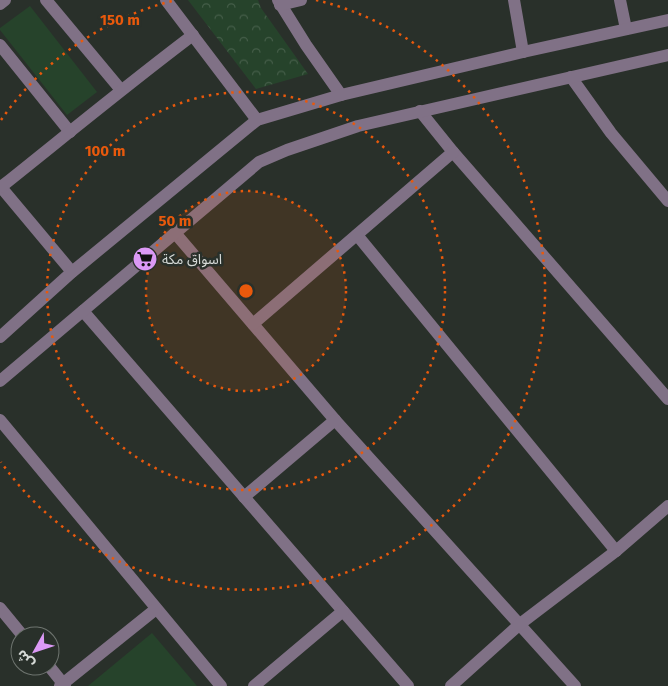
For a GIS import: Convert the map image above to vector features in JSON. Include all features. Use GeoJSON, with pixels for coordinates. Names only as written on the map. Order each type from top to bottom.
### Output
{"type":"FeatureCollection","features":[{"type":"Feature","properties":{"kind":"street"},"geometry":{"type":"LineString","coordinates":[[0,4],[5,0]]}},
{"type":"Feature","properties":{"kind":"street"},"geometry":{"type":"LineString","coordinates":[[46,0],[121,90]]}},
{"type":"Feature","properties":{"kind":"street"},"geometry":{"type":"LineString","coordinates":[[166,0],[257,120]]}},
{"type":"Feature","properties":{"kind":"street"},"geometry":{"type":"LineString","coordinates":[[301,0],[279,2],[341,95]]}},
{"type":"Feature","properties":{"kind":"street"},"geometry":{"type":"LineString","coordinates":[[514,0],[523,52]]}},
{"type":"Feature","properties":{"kind":"street"},"geometry":{"type":"LineString","coordinates":[[620,0],[626,29]]}},
{"type":"Feature","properties":{"kind":"street"},"geometry":{"type":"LineString","coordinates":[[0,337],[72,272],[257,120],[341,95],[668,20]]}},
{"type":"Feature","properties":{"kind":"street"},"geometry":{"type":"LineString","coordinates":[[72,272],[0,186],[192,35]]}},
{"type":"Feature","properties":{"kind":"street"},"geometry":{"type":"LineString","coordinates":[[0,45],[70,132]]}},
{"type":"Feature","properties":{"kind":"street"},"geometry":{"type":"LineString","coordinates":[[0,381],[259,162],[287,150],[358,126],[668,55]]}},
{"type":"Feature","properties":{"kind":"street"},"geometry":{"type":"LineString","coordinates":[[571,77],[611,133],[668,201]]}},
{"type":"Feature","properties":{"kind":"street"},"geometry":{"type":"LineString","coordinates":[[420,111],[453,152],[668,399]]}},
{"type":"Feature","properties":{"kind":"street"},"geometry":{"type":"LineString","coordinates":[[253,324],[453,152]]}},
{"type":"Feature","properties":{"kind":"street"},"geometry":{"type":"LineString","coordinates":[[175,233],[335,420],[575,686]]}},
{"type":"Feature","properties":{"kind":"street"},"geometry":{"type":"LineString","coordinates":[[357,235],[616,551]]}},
{"type":"Feature","properties":{"kind":"street"},"geometry":{"type":"LineString","coordinates":[[82,311],[408,686]]}},
{"type":"Feature","properties":{"kind":"street"},"geometry":{"type":"LineString","coordinates":[[0,420],[221,686]]}},
{"type":"Feature","properties":{"kind":"street"},"geometry":{"type":"LineString","coordinates":[[244,497],[335,420]]}},
{"type":"Feature","properties":{"kind":"street"},"geometry":{"type":"LineString","coordinates":[[451,686],[520,624],[616,551],[668,506]]}},
{"type":"Feature","properties":{"kind":"street"},"geometry":{"type":"LineString","coordinates":[[0,608],[15,626]]}},
{"type":"Feature","properties":{"kind":"street"},"geometry":{"type":"LineString","coordinates":[[63,685],[156,609]]}},
{"type":"Feature","properties":{"kind":"street"},"geometry":{"type":"LineString","coordinates":[[254,686],[343,610]]}},
{"type":"Feature","properties":{"kind":"green space"},"geometry":{"type":"Polygon","coordinates":[[[188,0],[258,0],[261,8],[308,74],[256,89],[188,0]]]}},
{"type":"Feature","properties":{"kind":"green space"},"geometry":{"type":"Polygon","coordinates":[[[30,6],[97,92],[67,115],[0,30],[0,28],[30,6]]]}},
{"type":"Feature","properties":{"kind":"green space"},"geometry":{"type":"Polygon","coordinates":[[[152,633],[197,686],[88,686],[152,633]]]}},
{"type":"Feature","properties":{"kind":"place","name":"اسواق مكة"},"geometry":{"type":"Point","coordinates":[145,259]}}]}
